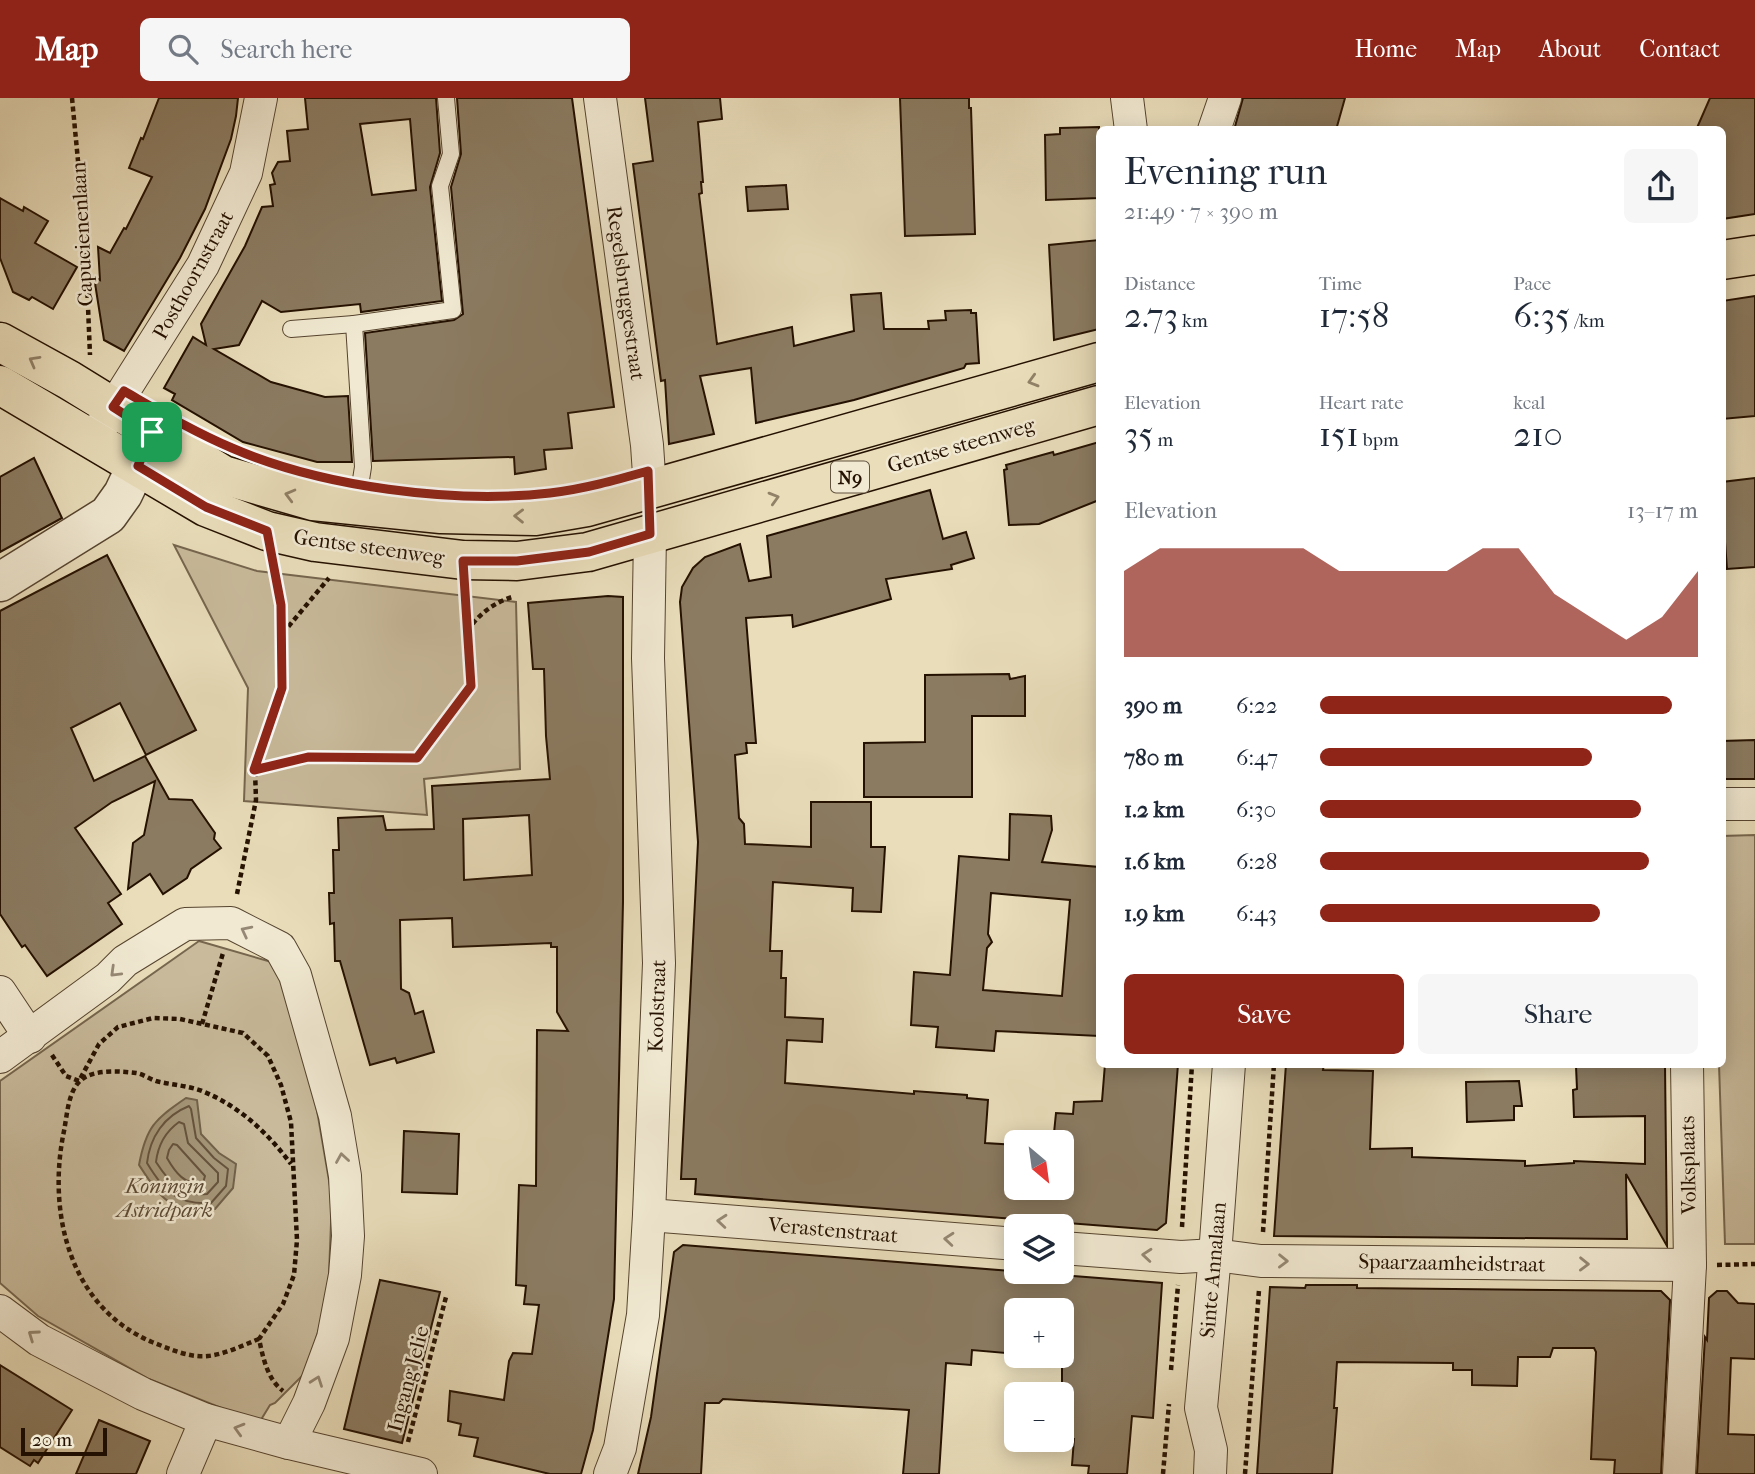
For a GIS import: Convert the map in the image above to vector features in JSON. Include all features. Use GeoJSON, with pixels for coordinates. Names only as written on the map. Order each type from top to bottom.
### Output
{"type":"FeatureCollection","features":[{"type":"Feature","properties":{"kind":"main road"},"geometry":{"type":"LineString","coordinates":[[1726,259],[1755,255]]}},
{"type":"Feature","properties":{"kind":"main road","name":"N9"},"geometry":{"type":"LineString","coordinates":[[0,342],[152,432]]}},
{"type":"Feature","properties":{"kind":"main road","name":"Gentse steenweg"},"geometry":{"type":"LineString","coordinates":[[152,432],[223,475],[313,501],[441,514],[535,516],[587,507],[1096,363]]}},
{"type":"Feature","properties":{"kind":"main road","name":"N9"},"geometry":{"type":"LineString","coordinates":[[0,385],[138,466]]}},
{"type":"Feature","properties":{"kind":"main road","name":"Gentse steenweg"},"geometry":{"type":"LineString","coordinates":[[138,466],[206,507],[267,531],[315,542],[370,550],[463,561],[517,561],[589,552],[1096,406]]}},
{"type":"Feature","properties":{"kind":"main road"},"geometry":{"type":"LineString","coordinates":[[650,489],[650,534]]}},
{"type":"Feature","properties":{"kind":"street","name":"Posthoornstraat"},"geometry":{"type":"LineString","coordinates":[[94,439],[203,265],[246,173],[261,98]]}},
{"type":"Feature","properties":{"kind":"street","name":"Regelsbruggestraat"},"geometry":{"type":"LineString","coordinates":[[600,98],[645,431],[650,489]]}},
{"type":"Feature","properties":{"kind":"street"},"geometry":{"type":"LineString","coordinates":[[1127,98],[1130,126]]}},
{"type":"Feature","properties":{"kind":"street"},"geometry":{"type":"LineString","coordinates":[[1215,126],[1225,98]]}},
{"type":"Feature","properties":{"kind":"street"},"geometry":{"type":"LineString","coordinates":[[0,582],[102,521],[123,494],[152,432]]}},
{"type":"Feature","properties":{"kind":"street","name":"Koolstraat"},"geometry":{"type":"LineString","coordinates":[[610,1474],[620,1448],[643,1315],[649,1215],[659,962],[648,658],[650,534]]}},
{"type":"Feature","properties":{"kind":"street"},"geometry":{"type":"LineString","coordinates":[[1726,804],[1755,804]]}},
{"type":"Feature","properties":{"kind":"street"},"geometry":{"type":"LineString","coordinates":[[0,1057],[108,978],[125,961],[185,924],[231,923],[280,948],[295,975],[335,1116],[345,1176],[348,1236],[345,1275],[333,1338],[309,1403],[289,1443]]}},
{"type":"Feature","properties":{"kind":"street"},"geometry":{"type":"LineString","coordinates":[[0,992],[30,1037]]}},
{"type":"Feature","properties":{"kind":"street","name":"Sinte Annalaan"},"geometry":{"type":"LineString","coordinates":[[1210,1474],[1211,1450],[1201,1408],[1228,1068]]}},
{"type":"Feature","properties":{"kind":"street","name":"Volksplaats"},"geometry":{"type":"LineString","coordinates":[[1679,1474],[1690,1265],[1687,1068]]}},
{"type":"Feature","properties":{"kind":"street","name":"Verastenstraat"},"geometry":{"type":"LineString","coordinates":[[649,1215],[1004,1243]]}},
{"type":"Feature","properties":{"kind":"street"},"geometry":{"type":"LineString","coordinates":[[1074,1249],[1181,1257],[1215,1255]]}},
{"type":"Feature","properties":{"kind":"street","name":"Spaarzaamheidstraat"},"geometry":{"type":"LineString","coordinates":[[1215,1255],[1261,1261],[1690,1265]]}},
{"type":"Feature","properties":{"kind":"street"},"geometry":{"type":"LineString","coordinates":[[0,1311],[39,1340],[143,1394],[206,1420],[411,1472]]}},
{"type":"Feature","properties":{"kind":"street"},"geometry":{"type":"LineString","coordinates":[[183,1474],[206,1420]]}},
{"type":"Feature","properties":{"kind":"lane"},"geometry":{"type":"LineString","coordinates":[[291,329],[354,324],[453,310],[440,186],[451,154],[446,98]]}},
{"type":"Feature","properties":{"kind":"lane"},"geometry":{"type":"LineString","coordinates":[[354,324],[363,467],[357,505]]}},
{"type":"Feature","properties":{"kind":"path","name":"Capucienenlaan"},"geometry":{"type":"LineString","coordinates":[[72,98],[85,234],[90,358]]}},
{"type":"Feature","properties":{"kind":"path"},"geometry":{"type":"LineString","coordinates":[[202,1024],[231,923],[256,800],[254,770],[282,688],[281,605],[267,531]]}},
{"type":"Feature","properties":{"kind":"path"},"geometry":{"type":"LineString","coordinates":[[282,633],[331,575],[370,550]]}},
{"type":"Feature","properties":{"kind":"path"},"geometry":{"type":"LineString","coordinates":[[254,770],[308,757],[417,758],[471,686],[463,561]]}},
{"type":"Feature","properties":{"kind":"path"},"geometry":{"type":"LineString","coordinates":[[468,632],[474,620],[482,614],[508,598],[520,595]]}},
{"type":"Feature","properties":{"kind":"path"},"geometry":{"type":"LineString","coordinates":[[153,1018],[180,1019],[243,1033],[268,1056],[281,1085],[291,1122],[297,1240],[294,1276],[283,1304],[258,1339],[209,1356],[181,1353],[125,1328],[93,1295],[68,1252],[57,1192],[62,1144],[72,1095],[79,1081],[99,1044],[118,1027],[153,1018]]}},
{"type":"Feature","properties":{"kind":"path"},"geometry":{"type":"LineString","coordinates":[[30,1037],[43,1044],[66,1076],[79,1081],[94,1073],[138,1073],[155,1082],[200,1090],[229,1104],[270,1137],[292,1165]]}},
{"type":"Feature","properties":{"kind":"path","name":"Ingang Jelie"},"geometry":{"type":"LineString","coordinates":[[411,1472],[446,1297]]}},
{"type":"Feature","properties":{"kind":"path"},"geometry":{"type":"LineString","coordinates":[[258,1339],[264,1364],[277,1386],[291,1396],[309,1403]]}},
{"type":"Feature","properties":{"kind":"green space"},"geometry":{"type":"Polygon","coordinates":[[[174,545],[257,571],[516,602],[520,769],[424,779],[427,815],[244,801],[248,688],[174,545]]]}},
{"type":"Feature","properties":{"kind":"green space"},"geometry":{"type":"Polygon","coordinates":[[[1755,835],[1755,1244],[1725,1244],[1719,1068],[1726,1068],[1726,836],[1755,835]]]}},
{"type":"Feature","properties":{"kind":"green space","name":"Koningin Astridpark"},"geometry":{"type":"Polygon","coordinates":[[[199,941],[275,963],[312,1081],[332,1198],[328,1299],[306,1372],[270,1405],[259,1423],[149,1379],[38,1316],[0,1283],[0,1081],[199,941]]]}},
{"type":"Feature","properties":{"kind":"water"},"geometry":{"type":"Polygon","coordinates":[[[186,1098],[197,1100],[201,1134],[219,1153],[236,1164],[233,1188],[215,1209],[187,1209],[169,1202],[154,1187],[139,1165],[145,1141],[154,1125],[159,1118],[186,1098]]]}},
{"type":"Feature","properties":{"kind":"building"},"geometry":{"type":"Polygon","coordinates":[[[159,98],[238,98],[231,139],[205,209],[180,258],[124,351],[104,340],[94,277],[100,280],[98,247],[110,253],[124,228],[126,229],[152,177],[129,168],[159,98]]]}},
{"type":"Feature","properties":{"kind":"building"},"geometry":{"type":"Polygon","coordinates":[[[305,98],[436,98],[440,153],[430,187],[442,301],[361,312],[360,304],[281,312],[262,301],[239,345],[214,349],[271,382],[325,397],[348,396],[352,462],[317,462],[243,442],[172,400],[175,394],[164,388],[193,337],[206,345],[201,324],[245,246],[262,207],[273,206],[270,185],[275,184],[272,173],[278,162],[290,161],[287,131],[308,129],[305,98]],[[410,119],[360,124],[372,195],[416,190],[410,119]]]}},
{"type":"Feature","properties":{"kind":"building"},"geometry":{"type":"Polygon","coordinates":[[[457,98],[572,98],[614,407],[568,413],[572,448],[544,450],[546,469],[515,474],[514,457],[373,461],[365,333],[454,320],[463,314],[451,187],[461,154],[457,98]]]}},
{"type":"Feature","properties":{"kind":"building"},"geometry":{"type":"Polygon","coordinates":[[[645,98],[720,98],[722,119],[698,122],[703,182],[702,193],[699,194],[717,344],[792,327],[794,346],[854,331],[851,295],[881,293],[884,329],[929,329],[928,321],[946,320],[945,311],[971,310],[971,313],[976,313],[979,363],[966,364],[964,368],[854,400],[756,423],[751,368],[700,376],[714,434],[669,444],[665,380],[661,381],[633,164],[653,161],[645,98]]]}},
{"type":"Feature","properties":{"kind":"building"},"geometry":{"type":"Polygon","coordinates":[[[900,98],[969,98],[975,234],[905,236],[900,98]]]}},
{"type":"Feature","properties":{"kind":"building"},"geometry":{"type":"Polygon","coordinates":[[[1243,98],[1345,98],[1337,126],[1235,126],[1243,98]]]}},
{"type":"Feature","properties":{"kind":"building"},"geometry":{"type":"Polygon","coordinates":[[[1710,98],[1755,98],[1755,214],[1726,218],[1726,126],[1698,126],[1710,98]]]}},
{"type":"Feature","properties":{"kind":"building"},"geometry":{"type":"Polygon","coordinates":[[[1096,127],[1096,198],[1046,200],[1045,135],[1060,134],[1060,128],[1096,127]]]}},
{"type":"Feature","properties":{"kind":"building"},"geometry":{"type":"Polygon","coordinates":[[[786,185],[788,209],[748,211],[746,187],[786,185]]]}},
{"type":"Feature","properties":{"kind":"building"},"geometry":{"type":"Polygon","coordinates":[[[0,198],[23,211],[24,207],[48,221],[35,243],[77,267],[53,309],[32,297],[29,300],[13,292],[0,258],[0,198]]]}},
{"type":"Feature","properties":{"kind":"building"},"geometry":{"type":"Polygon","coordinates":[[[1096,240],[1096,330],[1054,340],[1049,245],[1096,240]]]}},
{"type":"Feature","properties":{"kind":"building"},"geometry":{"type":"Polygon","coordinates":[[[1755,296],[1755,416],[1726,419],[1726,300],[1755,296]]]}},
{"type":"Feature","properties":{"kind":"building"},"geometry":{"type":"Polygon","coordinates":[[[1096,443],[1096,501],[1039,524],[1009,525],[1004,470],[1007,469],[1006,465],[1053,452],[1054,455],[1096,443]]]}},
{"type":"Feature","properties":{"kind":"building"},"geometry":{"type":"Polygon","coordinates":[[[34,458],[62,518],[0,552],[0,477],[34,458]]]}},
{"type":"Feature","properties":{"kind":"building"},"geometry":{"type":"Polygon","coordinates":[[[1755,478],[1755,567],[1727,569],[1726,482],[1755,478]]]}},
{"type":"Feature","properties":{"kind":"building"},"geometry":{"type":"Polygon","coordinates":[[[930,490],[943,539],[966,532],[974,558],[951,565],[952,569],[886,579],[891,599],[793,627],[792,615],[746,618],[756,743],[746,743],[747,753],[735,755],[739,818],[744,824],[745,844],[811,847],[811,802],[871,802],[871,847],[885,847],[881,912],[852,911],[853,888],[773,882],[770,951],[782,951],[781,978],[786,978],[785,1017],[823,1019],[822,1042],[787,1040],[785,1083],[914,1094],[914,1091],[967,1095],[967,1098],[988,1100],[985,1143],[1004,1144],[1004,1200],[1074,1200],[1074,1130],[1054,1130],[1056,1113],[1073,1114],[1074,1102],[1102,1101],[1105,1068],[1178,1068],[1166,1223],[1157,1230],[1074,1224],[1074,1214],[1004,1214],[1004,1218],[695,1194],[696,1179],[681,1179],[698,842],[680,602],[682,587],[693,568],[705,557],[740,544],[749,581],[771,577],[767,536],[930,490]]]}},
{"type":"Feature","properties":{"kind":"building"},"geometry":{"type":"Polygon","coordinates":[[[107,555],[196,730],[146,755],[120,703],[71,728],[94,781],[145,756],[169,799],[192,800],[215,833],[214,839],[221,848],[191,869],[187,878],[163,894],[150,874],[128,889],[133,843],[144,835],[155,781],[112,802],[75,828],[121,894],[108,903],[122,924],[47,976],[25,945],[22,947],[0,914],[0,611],[107,555]]]}},
{"type":"Feature","properties":{"kind":"building"},"geometry":{"type":"Polygon","coordinates":[[[623,597],[623,902],[614,1299],[593,1430],[581,1474],[550,1474],[474,1456],[478,1438],[459,1435],[461,1424],[448,1421],[450,1391],[504,1400],[509,1361],[513,1353],[532,1354],[539,1305],[524,1304],[526,1286],[516,1285],[519,1185],[536,1186],[537,1030],[568,1031],[557,1012],[557,947],[551,947],[551,943],[453,947],[452,918],[400,920],[401,989],[409,993],[415,1014],[423,1011],[434,1052],[397,1063],[395,1058],[370,1065],[340,961],[335,961],[334,923],[330,924],[329,893],[334,893],[333,850],[339,850],[338,818],[383,816],[386,830],[434,829],[432,786],[550,779],[544,669],[533,669],[528,603],[623,597]],[[529,815],[463,819],[464,880],[532,875],[529,815]]]}},
{"type":"Feature","properties":{"kind":"building"},"geometry":{"type":"Polygon","coordinates":[[[1009,674],[1010,679],[1025,676],[1025,716],[972,716],[972,797],[864,797],[864,743],[925,742],[925,675],[1009,674]]]}},
{"type":"Feature","properties":{"kind":"building"},"geometry":{"type":"Polygon","coordinates":[[[1755,740],[1755,779],[1726,779],[1726,741],[1755,740]]]}},
{"type":"Feature","properties":{"kind":"building"},"geometry":{"type":"Polygon","coordinates":[[[1010,814],[1051,816],[1052,830],[1042,862],[1096,867],[1096,1036],[996,1031],[994,1051],[936,1047],[938,1027],[911,1025],[914,972],[950,975],[959,856],[1009,860],[1010,814]],[[991,893],[988,934],[992,942],[987,948],[983,990],[1062,996],[1070,900],[991,893]]]}},
{"type":"Feature","properties":{"kind":"building"},"geometry":{"type":"Polygon","coordinates":[[[1286,1068],[1373,1071],[1370,1149],[1412,1148],[1412,1157],[1525,1161],[1525,1166],[1574,1161],[1645,1164],[1645,1116],[1574,1117],[1573,1090],[1577,1089],[1576,1068],[1665,1068],[1667,1246],[1626,1174],[1627,1239],[1274,1236],[1286,1068]]]}},
{"type":"Feature","properties":{"kind":"building"},"geometry":{"type":"Polygon","coordinates":[[[1519,1081],[1522,1106],[1514,1106],[1514,1120],[1467,1122],[1466,1082],[1519,1081]]]}},
{"type":"Feature","properties":{"kind":"building"},"geometry":{"type":"Polygon","coordinates":[[[404,1131],[459,1134],[457,1194],[402,1192],[404,1131]]]}},
{"type":"Feature","properties":{"kind":"building"},"geometry":{"type":"Polygon","coordinates":[[[683,1245],[1004,1270],[1004,1284],[1074,1284],[1074,1276],[1162,1283],[1153,1418],[1132,1416],[1127,1474],[1088,1474],[1089,1466],[1072,1465],[1074,1382],[1062,1382],[1062,1368],[1074,1368],[1074,1298],[1004,1298],[1004,1353],[972,1350],[971,1365],[946,1363],[939,1474],[903,1474],[909,1410],[723,1399],[719,1403],[705,1403],[701,1474],[638,1474],[651,1417],[674,1252],[683,1245]]]}},
{"type":"Feature","properties":{"kind":"building"},"geometry":{"type":"Polygon","coordinates":[[[380,1280],[440,1292],[402,1443],[344,1429],[380,1280]]]}},
{"type":"Feature","properties":{"kind":"building"},"geometry":{"type":"Polygon","coordinates":[[[1306,1285],[1357,1285],[1357,1288],[1661,1291],[1670,1300],[1661,1474],[1614,1474],[1615,1460],[1591,1459],[1596,1352],[1594,1348],[1553,1348],[1550,1357],[1518,1357],[1517,1386],[1472,1385],[1472,1370],[1453,1370],[1453,1363],[1337,1362],[1332,1474],[1257,1474],[1270,1287],[1305,1288],[1306,1285]]]}},
{"type":"Feature","properties":{"kind":"building"},"geometry":{"type":"Polygon","coordinates":[[[1717,1291],[1727,1291],[1738,1303],[1755,1304],[1755,1359],[1731,1358],[1728,1434],[1755,1435],[1755,1474],[1697,1474],[1709,1298],[1717,1291]]]}},
{"type":"Feature","properties":{"kind":"building"},"geometry":{"type":"Polygon","coordinates":[[[0,1365],[72,1410],[38,1463],[34,1460],[30,1466],[0,1447],[0,1365]]]}},
{"type":"Feature","properties":{"kind":"building"},"geometry":{"type":"Polygon","coordinates":[[[99,1420],[150,1441],[136,1474],[76,1474],[99,1420]]]}},
{"type":"Feature","properties":{"kind":"route"},"geometry":{"type":"LineString","coordinates":[[124,391],[189,428],[233,449],[361,485],[418,492],[508,496],[586,488],[648,471],[650,534],[589,552],[517,561],[463,561],[471,686],[417,758],[308,757],[254,770],[282,688],[281,605],[267,531],[206,507],[138,466],[152,432],[113,407],[124,391]]}}]}
